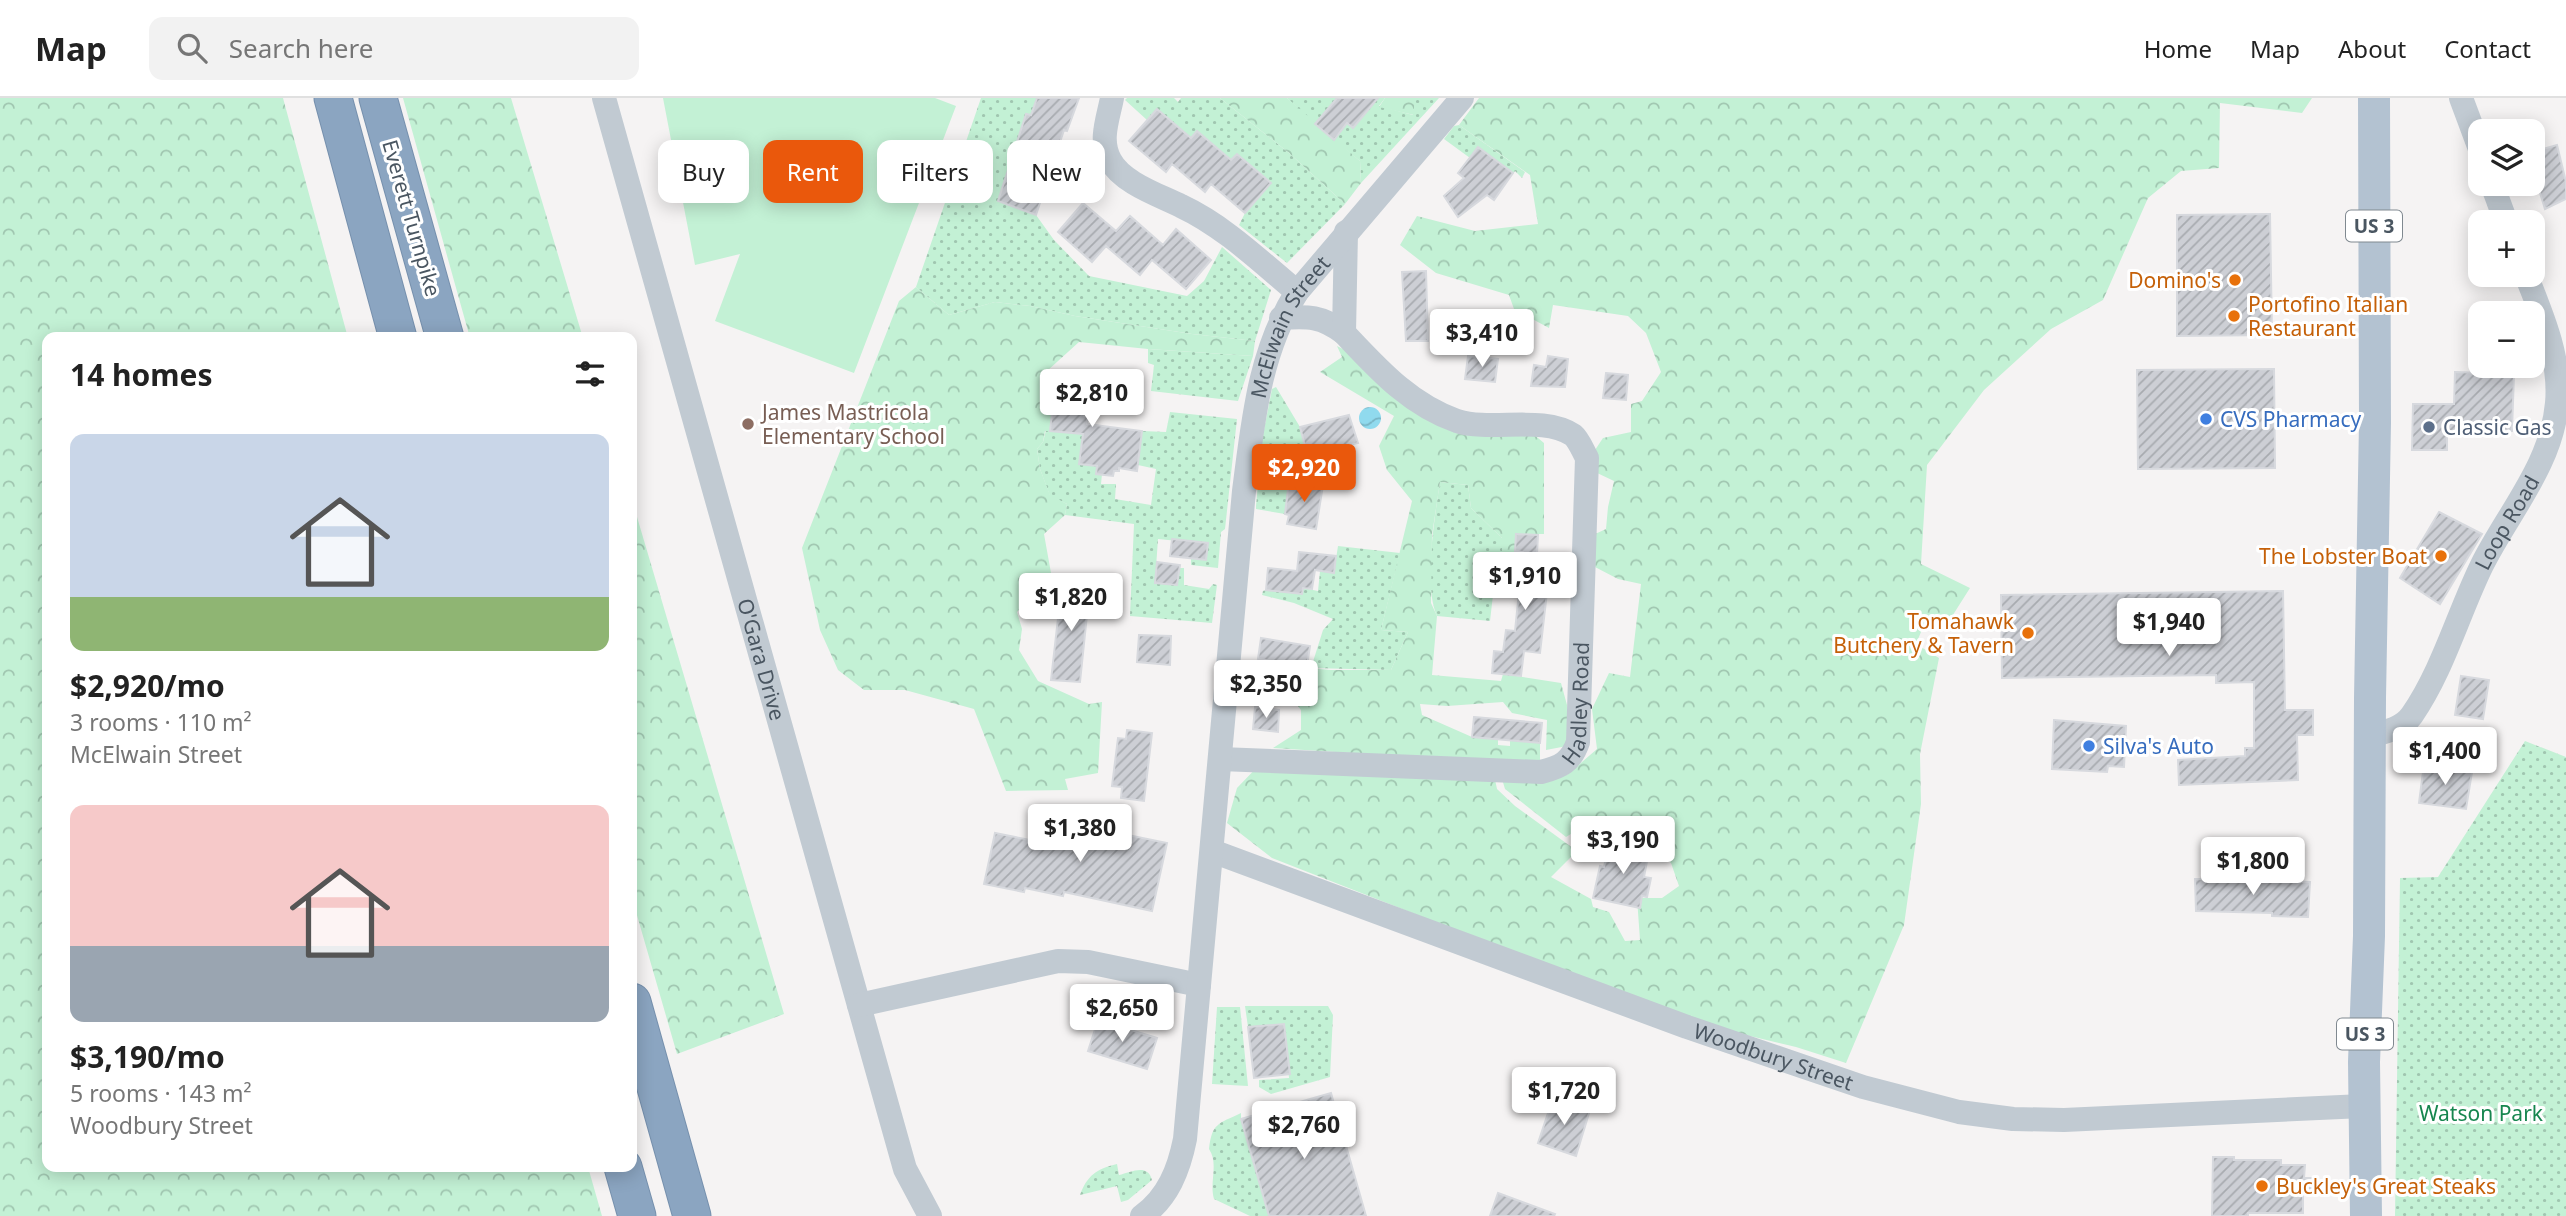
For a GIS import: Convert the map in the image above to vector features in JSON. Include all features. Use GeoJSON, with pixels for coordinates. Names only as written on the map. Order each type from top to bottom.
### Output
{"type":"FeatureCollection","features":[{"type":"Feature","properties":{"kind":"highway","name":"Everett Turnpike"},"geometry":{"type":"LineString","coordinates":[[333,98],[396,332]]}},
{"type":"Feature","properties":{"kind":"highway","name":"Everett Turnpike"},"geometry":{"type":"LineString","coordinates":[[378,98],[444,332]]}},
{"type":"Feature","properties":{"kind":"highway"},"geometry":{"type":"LineString","coordinates":[[637,1020],[692,1216]]}},
{"type":"Feature","properties":{"kind":"highway"},"geometry":{"type":"LineString","coordinates":[[624,1172],[637,1216]]}},
{"type":"Feature","properties":{"kind":"main road","name":"US 3"},"geometry":{"type":"LineString","coordinates":[[2366,1216],[2363,1106],[2369,936],[2375,423],[2374,98]]}},
{"type":"Feature","properties":{"kind":"street","name":"O'Gara Drive"},"geometry":{"type":"LineString","coordinates":[[604,98],[905,1169],[930,1216]]}},
{"type":"Feature","properties":{"kind":"street"},"geometry":{"type":"LineString","coordinates":[[1112,98],[1103,140],[1110,162],[1146,191],[1184,207],[1219,230],[1297,292]]}},
{"type":"Feature","properties":{"kind":"street","name":"McElwain Street"},"geometry":{"type":"LineString","coordinates":[[1199,985],[1249,451],[1262,377],[1281,318],[1297,292],[1462,98]]}},
{"type":"Feature","properties":{"kind":"street"},"geometry":{"type":"LineString","coordinates":[[2462,98],[2469,119]]}},
{"type":"Feature","properties":{"kind":"street"},"geometry":{"type":"LineString","coordinates":[[1344,333],[1346,232]]}},
{"type":"Feature","properties":{"kind":"street","name":"Loop Road"},"geometry":{"type":"LineString","coordinates":[[2371,736],[2400,727],[2411,716],[2446,648],[2483,562],[2526,492],[2554,422],[2557,381],[2551,346],[2530,287]]}},
{"type":"Feature","properties":{"kind":"street","name":"Hadley Road"},"geometry":{"type":"LineString","coordinates":[[1220,759],[1541,772],[1565,765],[1574,755],[1578,743],[1587,457],[1575,436],[1553,427],[1459,422],[1416,402],[1379,371],[1344,333],[1328,321],[1304,316],[1281,318]]}},
{"type":"Feature","properties":{"kind":"street","name":"Woodbury Street"},"geometry":{"type":"LineString","coordinates":[[1212,852],[1687,1027],[1863,1087],[1959,1112],[2013,1119],[2064,1120],[2363,1106]]}},
{"type":"Feature","properties":{"kind":"street"},"geometry":{"type":"LineString","coordinates":[[859,1005],[1058,961],[1088,962],[1199,985],[1188,1111],[1181,1157],[1170,1185],[1142,1216]]}},
{"type":"Feature","properties":{"kind":"green space"},"geometry":{"type":"Polygon","coordinates":[[[0,98],[283,98],[346,332],[42,332],[42,1172],[589,1172],[602,1216],[0,1216],[0,98]]]}},
{"type":"Feature","properties":{"kind":"green space"},"geometry":{"type":"Polygon","coordinates":[[[403,98],[511,98],[581,332],[468,332],[403,98]]]}},
{"type":"Feature","properties":{"kind":"green space"},"geometry":{"type":"Polygon","coordinates":[[[663,98],[935,98],[956,106],[943,140],[877,140],[877,203],[919,203],[854,373],[715,321],[740,254],[695,265],[683,203],[749,203],[749,140],[671,140],[663,98]]]}},
{"type":"Feature","properties":{"kind":"green space"},"geometry":{"type":"Polygon","coordinates":[[[981,98],[1037,98],[1031,115],[1026,114],[1018,140],[1007,140],[1007,173],[998,201],[1036,215],[1054,240],[1089,276],[1187,296],[1204,281],[1222,247],[1271,290],[1255,341],[1192,334],[995,302],[949,315],[916,287],[945,203],[993,203],[993,140],[967,140],[981,98]]]}},
{"type":"Feature","properties":{"kind":"green space"},"geometry":{"type":"Polygon","coordinates":[[[1174,98],[1178,102],[1181,98],[1220,98],[1289,153],[1345,204],[1287,263],[1239,225],[1245,213],[1270,182],[1237,154],[1231,160],[1197,131],[1191,138],[1157,109],[1147,120],[1125,100],[1174,98]]]}},
{"type":"Feature","properties":{"kind":"green space"},"geometry":{"type":"Polygon","coordinates":[[[1220,98],[1287,98],[1360,161],[1361,183],[1345,204],[1289,153],[1220,98]]]}},
{"type":"Feature","properties":{"kind":"green space"},"geometry":{"type":"Polygon","coordinates":[[[1287,98],[1337,98],[1315,124],[1287,98]]]}},
{"type":"Feature","properties":{"kind":"green space"},"geometry":{"type":"Polygon","coordinates":[[[1378,98],[1385,98],[1379,106],[1413,115],[1414,98],[1439,98],[1361,183],[1360,161],[1334,140],[1347,123],[1353,128],[1378,98]]]}},
{"type":"Feature","properties":{"kind":"green space"},"geometry":{"type":"Polygon","coordinates":[[[1385,98],[1414,98],[1414,115],[1379,107],[1385,98]]]}},
{"type":"Feature","properties":{"kind":"green space"},"geometry":{"type":"Polygon","coordinates":[[[1479,98],[2312,98],[2302,113],[2220,103],[2219,168],[2181,171],[2148,198],[2103,300],[2051,329],[1984,390],[1927,465],[1921,564],[1970,588],[1944,629],[1926,620],[1916,644],[1939,658],[1920,754],[1921,804],[1904,925],[1846,1063],[1796,1047],[1688,1021],[1272,858],[1227,823],[1237,788],[1263,761],[1493,770],[1497,789],[1515,806],[1577,851],[1551,877],[1591,899],[1593,907],[1609,912],[1625,941],[1640,940],[1637,898],[1662,898],[1679,886],[1671,863],[1660,854],[1668,827],[1648,818],[1641,833],[1587,824],[1566,837],[1505,789],[1502,779],[1567,775],[1597,749],[1592,709],[1609,673],[1630,677],[1641,584],[1618,579],[1595,567],[1593,535],[1606,529],[1614,481],[1595,472],[1595,450],[1603,438],[1631,432],[1631,404],[1642,401],[1661,372],[1646,333],[1628,316],[1553,305],[1549,328],[1514,309],[1509,295],[1436,273],[1400,245],[1417,216],[1475,231],[1538,224],[1530,175],[1459,125],[1479,98]]]}},
{"type":"Feature","properties":{"kind":"green space"},"geometry":{"type":"Polygon","coordinates":[[[1459,125],[1525,172],[1522,178],[1515,171],[1512,175],[1479,148],[1470,158],[1444,139],[1454,126],[1459,125]]]}},
{"type":"Feature","properties":{"kind":"green space"},"geometry":{"type":"Polygon","coordinates":[[[916,287],[949,315],[995,302],[1192,334],[1255,341],[1253,356],[1079,342],[1047,371],[1054,374],[1048,412],[1052,413],[1050,431],[1045,431],[1043,442],[1037,449],[1040,469],[1050,495],[1067,504],[1065,515],[1044,534],[1051,573],[1017,612],[1022,629],[1019,650],[1038,681],[1089,704],[1102,702],[1098,773],[1065,779],[1068,790],[1006,791],[974,709],[905,690],[864,690],[838,670],[820,630],[802,548],[899,301],[916,287]]]}},
{"type":"Feature","properties":{"kind":"green space"},"geometry":{"type":"Polygon","coordinates":[[[1337,346],[1357,356],[1382,386],[1532,433],[1544,443],[1544,534],[1516,534],[1515,551],[1507,566],[1500,562],[1502,538],[1471,508],[1468,485],[1440,482],[1432,535],[1431,603],[1437,616],[1432,675],[1501,681],[1503,674],[1561,683],[1567,705],[1567,746],[1546,750],[1547,720],[1512,713],[1503,702],[1447,706],[1420,704],[1422,715],[1472,737],[1498,739],[1498,745],[1510,746],[1510,740],[1540,743],[1540,765],[1273,748],[1301,730],[1301,710],[1293,700],[1242,696],[1239,674],[1260,664],[1331,670],[1391,670],[1408,632],[1381,630],[1412,501],[1387,470],[1379,446],[1394,416],[1320,372],[1342,357],[1337,346]]]}},
{"type":"Feature","properties":{"kind":"green space"},"geometry":{"type":"Polygon","coordinates":[[[1148,349],[1253,356],[1238,401],[1151,391],[1154,365],[1148,363],[1148,349]]]}},
{"type":"Feature","properties":{"kind":"green space"},"geometry":{"type":"Polygon","coordinates":[[[1276,387],[1300,427],[1310,468],[1336,473],[1336,486],[1289,481],[1285,514],[1256,509],[1262,440],[1272,389],[1276,387]]]}},
{"type":"Feature","properties":{"kind":"green space"},"geometry":{"type":"Polygon","coordinates":[[[1170,412],[1237,419],[1218,568],[1191,565],[1191,559],[1206,560],[1208,544],[1158,539],[1155,582],[1177,585],[1179,568],[1184,568],[1184,585],[1209,589],[1213,584],[1217,585],[1212,623],[1130,616],[1134,524],[1065,515],[1067,504],[1050,496],[1040,469],[1037,449],[1043,442],[1046,430],[1083,434],[1079,463],[1097,466],[1102,474],[1101,484],[1116,484],[1115,499],[1151,505],[1156,469],[1138,465],[1142,431],[1166,432],[1170,412]]]}},
{"type":"Feature","properties":{"kind":"green space"},"geometry":{"type":"Polygon","coordinates":[[[1440,482],[1468,485],[1471,508],[1502,538],[1502,556],[1496,569],[1490,621],[1437,616],[1430,569],[1440,482]]]}},
{"type":"Feature","properties":{"kind":"green space"},"geometry":{"type":"Polygon","coordinates":[[[637,517],[784,1014],[677,1054],[637,915],[637,517]]]}},
{"type":"Feature","properties":{"kind":"green space"},"geometry":{"type":"Polygon","coordinates":[[[1338,546],[1400,553],[1381,630],[1408,632],[1391,670],[1311,668],[1323,630],[1333,619],[1294,603],[1262,595],[1266,590],[1301,594],[1303,588],[1318,591],[1320,571],[1334,572],[1338,546]]]}},
{"type":"Feature","properties":{"kind":"green space","name":"Watson Park"},"geometry":{"type":"Polygon","coordinates":[[[2525,741],[2566,757],[2566,1216],[2395,1216],[2400,878],[2438,877],[2525,741]]]}},
{"type":"Feature","properties":{"kind":"green space"},"geometry":{"type":"Polygon","coordinates":[[[1245,1006],[1328,1006],[1333,1015],[1330,1077],[1271,1094],[1259,1087],[1259,1080],[1289,1078],[1284,1024],[1248,1027],[1245,1006]]]}},
{"type":"Feature","properties":{"kind":"green space"},"geometry":{"type":"Polygon","coordinates":[[[1217,1007],[1240,1007],[1248,1086],[1212,1084],[1217,1007]]]}},
{"type":"Feature","properties":{"kind":"green space"},"geometry":{"type":"Polygon","coordinates":[[[1241,1113],[1269,1216],[1250,1216],[1214,1199],[1214,1167],[1209,1149],[1212,1134],[1222,1122],[1241,1113]]]}},
{"type":"Feature","properties":{"kind":"green space"},"geometry":{"type":"Polygon","coordinates":[[[1117,1164],[1119,1175],[1143,1170],[1152,1180],[1128,1200],[1121,1202],[1117,1186],[1080,1195],[1093,1174],[1117,1164]]]}},
{"type":"Feature","properties":{"kind":"water"},"geometry":{"type":"Polygon","coordinates":[[[1370,407],[1378,410],[1381,418],[1378,426],[1370,429],[1362,426],[1359,418],[1362,410],[1370,407]]]}},
{"type":"Feature","properties":{"kind":"building"},"geometry":{"type":"Polygon","coordinates":[[[1037,98],[1079,98],[1067,131],[1064,130],[1061,140],[1018,140],[1026,114],[1031,115],[1037,98]]]}},
{"type":"Feature","properties":{"kind":"building"},"geometry":{"type":"Polygon","coordinates":[[[1337,98],[1378,98],[1353,128],[1347,123],[1334,140],[1315,124],[1337,98]]]}},
{"type":"Feature","properties":{"kind":"building"},"geometry":{"type":"Polygon","coordinates":[[[1157,109],[1191,138],[1197,131],[1231,160],[1237,154],[1271,183],[1245,213],[1211,184],[1205,192],[1172,164],[1166,172],[1129,141],[1157,109]]]}},
{"type":"Feature","properties":{"kind":"building"},"geometry":{"type":"Polygon","coordinates":[[[2557,145],[2566,182],[2566,199],[2545,209],[2541,196],[2545,196],[2545,148],[2557,145]]]}},
{"type":"Feature","properties":{"kind":"building"},"geometry":{"type":"Polygon","coordinates":[[[1478,147],[1513,173],[1494,200],[1487,195],[1458,217],[1444,196],[1464,178],[1458,173],[1478,147]]]}},
{"type":"Feature","properties":{"kind":"building"},"geometry":{"type":"Polygon","coordinates":[[[1007,173],[1007,203],[1040,203],[1036,215],[998,201],[1007,173]]]}},
{"type":"Feature","properties":{"kind":"building"},"geometry":{"type":"Polygon","coordinates":[[[1083,203],[1116,231],[1130,216],[1163,245],[1176,229],[1211,260],[1186,289],[1152,260],[1140,275],[1106,246],[1092,262],[1058,232],[1083,203]]]}},
{"type":"Feature","properties":{"kind":"building"},"geometry":{"type":"Polygon","coordinates":[[[2270,214],[2272,335],[2177,336],[2177,215],[2270,214]]]}},
{"type":"Feature","properties":{"kind":"building"},"geometry":{"type":"Polygon","coordinates":[[[1426,271],[1428,341],[1406,341],[1402,272],[1426,271]]]}},
{"type":"Feature","properties":{"kind":"building"},"geometry":{"type":"Polygon","coordinates":[[[1468,356],[1498,359],[1495,382],[1465,379],[1468,356]]]}},
{"type":"Feature","properties":{"kind":"building"},"geometry":{"type":"Polygon","coordinates":[[[1548,356],[1568,359],[1565,387],[1531,386],[1534,365],[1546,367],[1548,356]]]}},
{"type":"Feature","properties":{"kind":"building","name":"CVS Pharmacy"},"geometry":{"type":"Polygon","coordinates":[[[2274,369],[2275,468],[2138,469],[2137,370],[2274,369]]]}},
{"type":"Feature","properties":{"kind":"building"},"geometry":{"type":"Polygon","coordinates":[[[2455,372],[2468,372],[2468,378],[2514,378],[2512,431],[2447,431],[2447,450],[2412,450],[2413,404],[2454,404],[2455,372]]]}},
{"type":"Feature","properties":{"kind":"building"},"geometry":{"type":"Polygon","coordinates":[[[1606,373],[1628,375],[1626,400],[1603,398],[1606,373]]]}},
{"type":"Feature","properties":{"kind":"building"},"geometry":{"type":"Polygon","coordinates":[[[1054,374],[1088,378],[1084,416],[1088,416],[1087,424],[1142,431],[1137,471],[1119,468],[1119,471],[1114,471],[1113,476],[1096,474],[1097,466],[1079,464],[1083,434],[1050,431],[1052,413],[1047,412],[1054,374]]]}},
{"type":"Feature","properties":{"kind":"building"},"geometry":{"type":"Polygon","coordinates":[[[1349,415],[1358,443],[1307,454],[1300,427],[1349,415]]]}},
{"type":"Feature","properties":{"kind":"building"},"geometry":{"type":"Polygon","coordinates":[[[1289,481],[1323,485],[1316,529],[1287,524],[1289,515],[1285,514],[1289,481]]]}},
{"type":"Feature","properties":{"kind":"building","name":"The Lobster Boat"},"geometry":{"type":"Polygon","coordinates":[[[2439,512],[2482,534],[2440,604],[2400,578],[2439,512]]]}},
{"type":"Feature","properties":{"kind":"building"},"geometry":{"type":"Polygon","coordinates":[[[1516,534],[1538,535],[1536,574],[1549,575],[1540,653],[1524,651],[1521,676],[1492,673],[1494,651],[1503,652],[1506,630],[1515,631],[1523,552],[1515,551],[1516,534]]]}},
{"type":"Feature","properties":{"kind":"building"},"geometry":{"type":"Polygon","coordinates":[[[1172,539],[1208,543],[1206,560],[1170,556],[1172,539]]]}},
{"type":"Feature","properties":{"kind":"building"},"geometry":{"type":"Polygon","coordinates":[[[1299,552],[1336,556],[1334,573],[1315,570],[1312,589],[1303,588],[1302,594],[1266,590],[1268,568],[1297,571],[1299,552]]]}},
{"type":"Feature","properties":{"kind":"building"},"geometry":{"type":"Polygon","coordinates":[[[1157,562],[1180,565],[1177,585],[1155,583],[1157,562]]]}},
{"type":"Feature","properties":{"kind":"building"},"geometry":{"type":"Polygon","coordinates":[[[1062,583],[1090,586],[1080,682],[1051,680],[1062,583]]]}},
{"type":"Feature","properties":{"kind":"building"},"geometry":{"type":"Polygon","coordinates":[[[2283,591],[2285,710],[2313,710],[2313,735],[2297,735],[2298,780],[2179,785],[2178,760],[2245,756],[2245,748],[2254,748],[2254,682],[2216,683],[2216,675],[2002,678],[2001,595],[2283,591]]]}},
{"type":"Feature","properties":{"kind":"building"},"geometry":{"type":"Polygon","coordinates":[[[1139,635],[1171,636],[1170,665],[1137,662],[1139,635]]]}},
{"type":"Feature","properties":{"kind":"building"},"geometry":{"type":"Polygon","coordinates":[[[1261,638],[1310,646],[1307,666],[1258,659],[1261,638]]]}},
{"type":"Feature","properties":{"kind":"building"},"geometry":{"type":"Polygon","coordinates":[[[2461,676],[2489,680],[2483,719],[2455,715],[2461,676]]]}},
{"type":"Feature","properties":{"kind":"building"},"geometry":{"type":"Polygon","coordinates":[[[1255,707],[1279,710],[1278,732],[1253,729],[1255,707]]]}},
{"type":"Feature","properties":{"kind":"building"},"geometry":{"type":"Polygon","coordinates":[[[1474,717],[1542,723],[1540,743],[1472,737],[1474,717]]]}},
{"type":"Feature","properties":{"kind":"building","name":"Silva's Auto"},"geometry":{"type":"Polygon","coordinates":[[[2054,720],[2126,726],[2124,767],[2108,766],[2107,772],[2052,769],[2054,720]]]}},
{"type":"Feature","properties":{"kind":"building"},"geometry":{"type":"Polygon","coordinates":[[[1127,730],[1152,733],[1144,801],[1121,798],[1122,787],[1112,786],[1118,738],[1126,739],[1127,730]]]}},
{"type":"Feature","properties":{"kind":"building"},"geometry":{"type":"Polygon","coordinates":[[[2424,764],[2472,772],[2466,809],[2419,803],[2424,764]]]}},
{"type":"Feature","properties":{"kind":"building"},"geometry":{"type":"Polygon","coordinates":[[[1051,813],[1085,821],[1084,826],[1167,843],[1152,911],[1064,892],[1063,896],[1025,888],[1024,892],[984,884],[995,833],[1045,843],[1051,813]]]}},
{"type":"Feature","properties":{"kind":"building"},"geometry":{"type":"Polygon","coordinates":[[[1609,843],[1649,851],[1644,877],[1651,878],[1647,897],[1642,896],[1640,908],[1593,898],[1600,866],[1604,867],[1609,843]]]}},
{"type":"Feature","properties":{"kind":"building"},"geometry":{"type":"Polygon","coordinates":[[[2195,879],[2310,882],[2308,917],[2196,911],[2195,879]]]}},
{"type":"Feature","properties":{"kind":"building"},"geometry":{"type":"Polygon","coordinates":[[[1098,1020],[1157,1038],[1147,1069],[1088,1051],[1098,1020]]]}},
{"type":"Feature","properties":{"kind":"building"},"geometry":{"type":"Polygon","coordinates":[[[1284,1024],[1290,1074],[1254,1078],[1248,1027],[1284,1024]]]}},
{"type":"Feature","properties":{"kind":"building"},"geometry":{"type":"Polygon","coordinates":[[[1331,1093],[1366,1216],[1269,1216],[1241,1119],[1331,1093]]]}},
{"type":"Feature","properties":{"kind":"building"},"geometry":{"type":"Polygon","coordinates":[[[1553,1098],[1590,1110],[1576,1156],[1538,1143],[1553,1098]]]}},
{"type":"Feature","properties":{"kind":"building","name":"Buckley's Great Steaks"},"geometry":{"type":"Polygon","coordinates":[[[2213,1157],[2281,1160],[2281,1165],[2305,1165],[2304,1178],[2311,1178],[2311,1194],[2303,1194],[2303,1213],[2212,1216],[2213,1157]]]}},
{"type":"Feature","properties":{"kind":"building"},"geometry":{"type":"Polygon","coordinates":[[[1498,1193],[1555,1214],[1490,1216],[1498,1193]]]}},
{"type":"Feature","properties":{"kind":"place","name":"Domino's"},"geometry":{"type":"Point","coordinates":[2235,280]}},
{"type":"Feature","properties":{"kind":"place","name":"Portofino Italian Restaurant"},"geometry":{"type":"Point","coordinates":[2234,316]}},
{"type":"Feature","properties":{"kind":"place","name":"CVS Pharmacy"},"geometry":{"type":"Point","coordinates":[2206,419]}},
{"type":"Feature","properties":{"kind":"place","name":"James Mastricola Elementary School"},"geometry":{"type":"Point","coordinates":[748,424]}},
{"type":"Feature","properties":{"kind":"place","name":"Classic Gas"},"geometry":{"type":"Point","coordinates":[2429,427]}},
{"type":"Feature","properties":{"kind":"place","name":"The Lobster Boat"},"geometry":{"type":"Point","coordinates":[2441,556]}},
{"type":"Feature","properties":{"kind":"place","name":"Tomahawk Butchery & Tavern"},"geometry":{"type":"Point","coordinates":[2028,633]}},
{"type":"Feature","properties":{"kind":"place","name":"Silva's Auto"},"geometry":{"type":"Point","coordinates":[2089,746]}},
{"type":"Feature","properties":{"kind":"place","name":"Buckley's Great Steaks"},"geometry":{"type":"Point","coordinates":[2262,1186]}}]}
